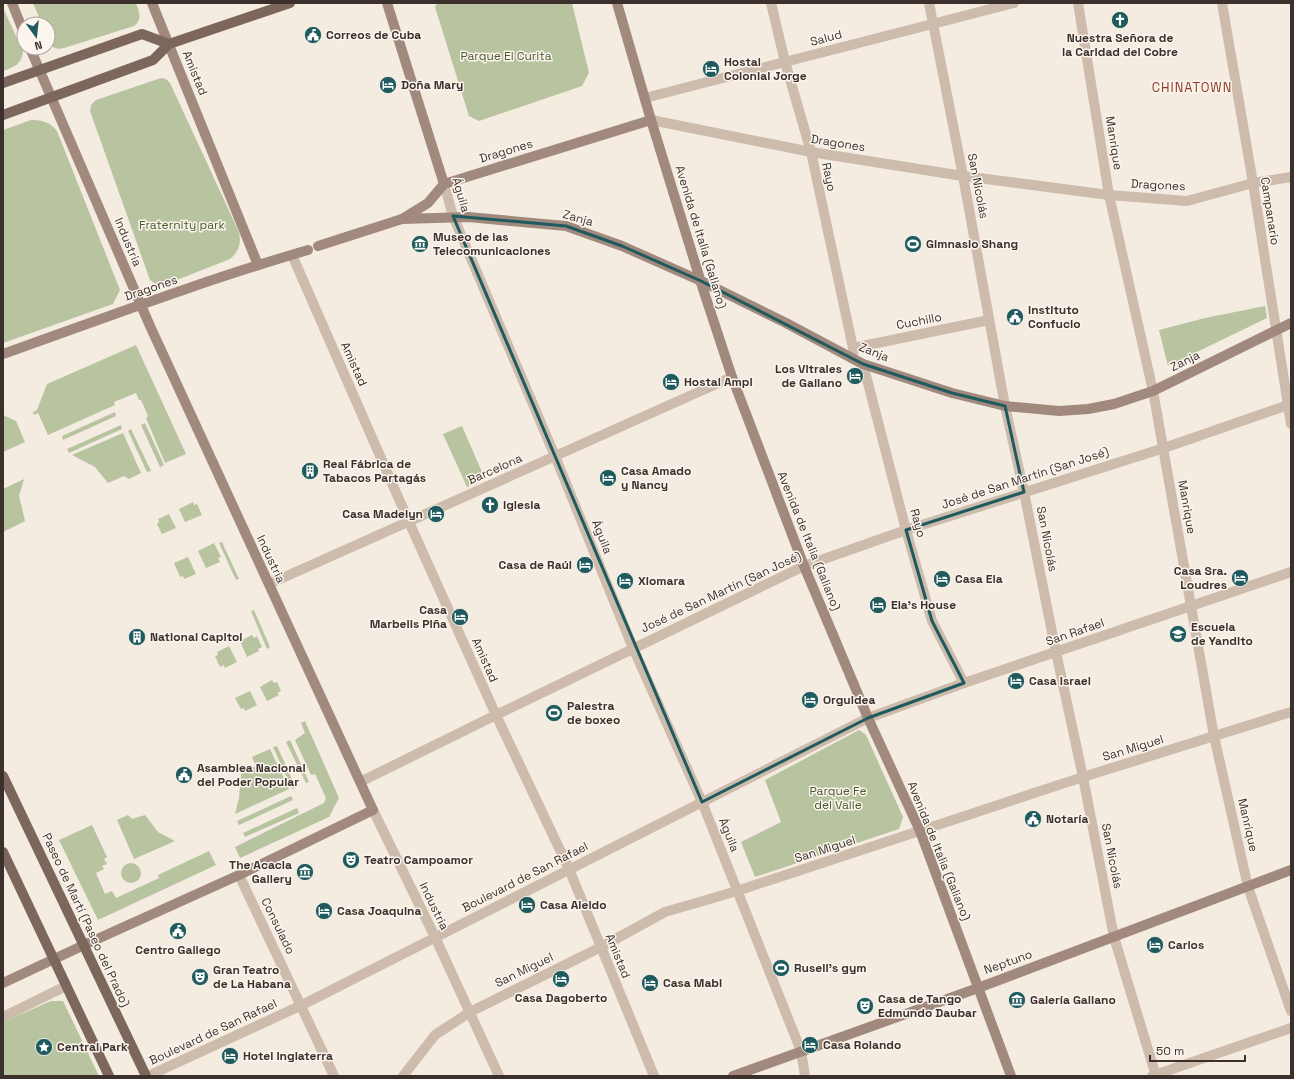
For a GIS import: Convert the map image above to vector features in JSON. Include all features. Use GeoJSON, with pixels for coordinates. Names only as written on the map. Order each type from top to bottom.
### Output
{"type":"FeatureCollection","features":[{"type":"Feature","properties":{"kind":"main road"},"geometry":{"type":"LineString","coordinates":[[12,3],[17,16]]}},
{"type":"Feature","properties":{"kind":"main road","name":"Amistad"},"geometry":{"type":"LineString","coordinates":[[152,3],[258,265]]}},
{"type":"Feature","properties":{"kind":"main road"},"geometry":{"type":"LineString","coordinates":[[3,115],[154,60],[169,44],[290,3]]}},
{"type":"Feature","properties":{"kind":"main road","name":"Águila"},"geometry":{"type":"LineString","coordinates":[[387,3],[444,184]]}},
{"type":"Feature","properties":{"kind":"main road","name":"Avenida de Italia (Galiano)"},"geometry":{"type":"LineString","coordinates":[[617,3],[651,120],[732,377],[804,566],[868,718],[920,831],[1011,1076]]}},
{"type":"Feature","properties":{"kind":"main road"},"geometry":{"type":"LineString","coordinates":[[3,83],[142,34],[169,44]]}},
{"type":"Feature","properties":{"kind":"main road","name":"Industria"},"geometry":{"type":"LineString","coordinates":[[34,56],[140,305],[373,810]]}},
{"type":"Feature","properties":{"kind":"main road","name":"Dragones"},"geometry":{"type":"LineString","coordinates":[[444,184],[651,120]]}},
{"type":"Feature","properties":{"kind":"main road"},"geometry":{"type":"LineString","coordinates":[[318,246],[402,219],[428,203],[444,184]]}},
{"type":"Feature","properties":{"kind":"main road"},"geometry":{"type":"LineString","coordinates":[[402,219],[453,216]]}},
{"type":"Feature","properties":{"kind":"main road","name":"Zanja"},"geometry":{"type":"LineString","coordinates":[[453,216],[566,226],[622,246],[701,281],[786,323],[863,364],[952,393],[1005,406],[1058,411],[1088,409],[1114,404],[1153,391],[1291,323]]}},
{"type":"Feature","properties":{"kind":"main road","name":"Dragones"},"geometry":{"type":"LineString","coordinates":[[3,354],[140,305],[258,265],[308,250]]}},
{"type":"Feature","properties":{"kind":"main road","name":"Paseo de Martí (Paseo del Prado)"},"geometry":{"type":"LineString","coordinates":[[3,776],[147,1076]]}},
{"type":"Feature","properties":{"kind":"main road"},"geometry":{"type":"LineString","coordinates":[[3,983],[84,944],[239,875],[373,810]]}},
{"type":"Feature","properties":{"kind":"main road"},"geometry":{"type":"LineString","coordinates":[[3,852],[109,1076]]}},
{"type":"Feature","properties":{"kind":"main road","name":"Neptuno"},"geometry":{"type":"LineString","coordinates":[[733,1076],[978,988],[1291,870]]}},
{"type":"Feature","properties":{"kind":"street","name":"Rayo"},"geometry":{"type":"LineString","coordinates":[[771,3],[785,62],[810,152],[853,348],[853,359]]}},
{"type":"Feature","properties":{"kind":"street","name":"San Nicolás"},"geometry":{"type":"LineString","coordinates":[[929,3],[963,176],[1005,406],[1083,778],[1114,937],[1154,1076]]}},
{"type":"Feature","properties":{"kind":"street","name":"Salud"},"geometry":{"type":"LineString","coordinates":[[645,98],[1014,3]]}},
{"type":"Feature","properties":{"kind":"street","name":"Manrique"},"geometry":{"type":"LineString","coordinates":[[1078,3],[1109,195],[1153,391],[1214,736],[1248,887],[1291,1011]]}},
{"type":"Feature","properties":{"kind":"street","name":"Campanario"},"geometry":{"type":"LineString","coordinates":[[1222,3],[1253,183],[1276,330],[1290,404],[1291,424]]}},
{"type":"Feature","properties":{"kind":"street","name":"Dragones"},"geometry":{"type":"LineString","coordinates":[[651,120],[810,152],[963,176],[1109,195],[1187,201],[1253,183],[1291,177]]}},
{"type":"Feature","properties":{"kind":"street","name":"Águila"},"geometry":{"type":"LineString","coordinates":[[444,184],[453,216],[555,456],[633,648],[702,802],[801,1051],[805,1076]]}},
{"type":"Feature","properties":{"kind":"street","name":"Amistad"},"geometry":{"type":"LineString","coordinates":[[292,255],[409,522],[496,715],[569,869],[654,1076]]}},
{"type":"Feature","properties":{"kind":"street","name":"Cuchillo"},"geometry":{"type":"LineString","coordinates":[[853,348],[990,320]]}},
{"type":"Feature","properties":{"kind":"street","name":"Rayo"},"geometry":{"type":"LineString","coordinates":[[863,364],[906,530],[932,621],[964,683]]}},
{"type":"Feature","properties":{"kind":"street","name":"Barcelona"},"geometry":{"type":"LineString","coordinates":[[269,584],[732,377]]}},
{"type":"Feature","properties":{"kind":"street","name":"José de San Martín (San José)"},"geometry":{"type":"LineString","coordinates":[[360,782],[804,566],[906,530],[1164,448],[1290,404]]}},
{"type":"Feature","properties":{"kind":"street","name":"San Rafael"},"geometry":{"type":"LineString","coordinates":[[868,718],[964,683],[1291,572]]}},
{"type":"Feature","properties":{"kind":"street","name":"San Miguel"},"geometry":{"type":"LineString","coordinates":[[403,1076],[435,1035],[470,1012],[601,947],[665,912],[737,891],[1291,712]]}},
{"type":"Feature","properties":{"kind":"street","name":"Boulevard de San Rafael"},"geometry":{"type":"LineString","coordinates":[[147,1076],[302,1005],[868,718]]}},
{"type":"Feature","properties":{"kind":"street","name":"Industria"},"geometry":{"type":"LineString","coordinates":[[373,810],[435,937],[499,1076]]}},
{"type":"Feature","properties":{"kind":"street","name":"Consulado"},"geometry":{"type":"LineString","coordinates":[[239,875],[302,1005],[334,1076]]}},
{"type":"Feature","properties":{"kind":"street"},"geometry":{"type":"LineString","coordinates":[[3,1017],[66,986]]}},
{"type":"Feature","properties":{"kind":"street"},"geometry":{"type":"LineString","coordinates":[[1154,1076],[1291,1028]]}},
{"type":"Feature","properties":{"kind":"highlighted area"},"geometry":{"type":"Polygon","coordinates":[[[453,216],[566,226],[622,246],[701,281],[863,364],[952,393],[1005,406],[1024,492],[906,530],[932,621],[964,683],[868,718],[702,802],[453,216]]]}},
{"type":"Feature","properties":{"kind":"green space"},"geometry":{"type":"Polygon","coordinates":[[[33,3],[136,3],[139,12],[139,21],[134,26],[58,49],[56,48],[56,16],[39,16],[33,3]]]}},
{"type":"Feature","properties":{"kind":"green space","name":"Parque El Curita"},"geometry":{"type":"Polygon","coordinates":[[[437,3],[572,3],[589,73],[582,86],[479,121],[469,116],[435,7],[437,3]]]}},
{"type":"Feature","properties":{"kind":"green space"},"geometry":{"type":"Polygon","coordinates":[[[3,8],[16,36],[16,56],[22,56],[17,64],[3,71],[3,8]]]}},
{"type":"Feature","properties":{"kind":"green space","name":"Fraternity park"},"geometry":{"type":"Polygon","coordinates":[[[161,78],[166,79],[170,83],[238,230],[240,242],[236,253],[230,259],[158,286],[150,280],[90,111],[91,105],[96,100],[161,78]]]}},
{"type":"Feature","properties":{"kind":"green space"},"geometry":{"type":"Polygon","coordinates":[[[31,120],[46,122],[52,125],[57,131],[120,290],[113,304],[3,343],[3,130],[31,120]]]}},
{"type":"Feature","properties":{"kind":"green space"},"geometry":{"type":"Polygon","coordinates":[[[1265,306],[1267,318],[1168,366],[1159,330],[1205,318],[1265,306]]]}},
{"type":"Feature","properties":{"kind":"green space"},"geometry":{"type":"Polygon","coordinates":[[[136,345],[186,454],[165,463],[146,418],[148,416],[136,393],[114,402],[115,405],[48,435],[38,413],[34,415],[33,412],[37,410],[47,384],[136,345]]]}},
{"type":"Feature","properties":{"kind":"green space"},"geometry":{"type":"Polygon","coordinates":[[[115,412],[116,416],[63,440],[62,436],[115,412]]]}},
{"type":"Feature","properties":{"kind":"green space"},"geometry":{"type":"Polygon","coordinates":[[[3,415],[16,421],[25,442],[3,452],[3,415]]]}},
{"type":"Feature","properties":{"kind":"green space"},"geometry":{"type":"Polygon","coordinates":[[[145,423],[164,465],[160,467],[141,425],[145,423]]]}},
{"type":"Feature","properties":{"kind":"green space"},"geometry":{"type":"Polygon","coordinates":[[[121,425],[122,429],[69,453],[67,449],[121,425]]]}},
{"type":"Feature","properties":{"kind":"green space"},"geometry":{"type":"Polygon","coordinates":[[[462,426],[485,479],[467,487],[443,434],[462,426]]]}},
{"type":"Feature","properties":{"kind":"green space"},"geometry":{"type":"Polygon","coordinates":[[[131,429],[151,471],[147,472],[128,431],[131,429]]]}},
{"type":"Feature","properties":{"kind":"green space"},"geometry":{"type":"Polygon","coordinates":[[[123,433],[141,473],[129,479],[124,476],[108,483],[95,467],[72,455],[123,433]]]}},
{"type":"Feature","properties":{"kind":"green space"},"geometry":{"type":"Polygon","coordinates":[[[24,479],[19,496],[25,521],[3,532],[3,489],[24,479]]]}},
{"type":"Feature","properties":{"kind":"green space"},"geometry":{"type":"Polygon","coordinates":[[[193,502],[194,505],[197,504],[202,515],[185,522],[179,509],[193,502]]]}},
{"type":"Feature","properties":{"kind":"green space"},"geometry":{"type":"Polygon","coordinates":[[[169,514],[176,528],[162,534],[157,524],[159,522],[158,519],[169,514]]]}},
{"type":"Feature","properties":{"kind":"green space"},"geometry":{"type":"Polygon","coordinates":[[[222,542],[239,579],[236,580],[219,543],[222,542]]]}},
{"type":"Feature","properties":{"kind":"green space"},"geometry":{"type":"Polygon","coordinates":[[[214,543],[221,557],[218,558],[220,562],[206,568],[198,551],[214,543]]]}},
{"type":"Feature","properties":{"kind":"green space"},"geometry":{"type":"Polygon","coordinates":[[[188,557],[196,574],[184,579],[183,576],[180,577],[174,563],[188,557]]]}},
{"type":"Feature","properties":{"kind":"green space"},"geometry":{"type":"Polygon","coordinates":[[[254,610],[270,647],[267,649],[251,611],[254,610]]]}},
{"type":"Feature","properties":{"kind":"green space"},"geometry":{"type":"Polygon","coordinates":[[[252,635],[254,638],[257,636],[262,647],[258,649],[259,651],[247,657],[240,641],[252,635]]]}},
{"type":"Feature","properties":{"kind":"green space"},"geometry":{"type":"Polygon","coordinates":[[[229,646],[237,662],[225,668],[224,665],[220,667],[215,656],[218,655],[217,652],[229,646]]]}},
{"type":"Feature","properties":{"kind":"green space"},"geometry":{"type":"Polygon","coordinates":[[[272,680],[274,683],[277,682],[281,691],[277,693],[279,695],[267,701],[260,687],[272,680]]]}},
{"type":"Feature","properties":{"kind":"green space"},"geometry":{"type":"Polygon","coordinates":[[[250,691],[257,705],[245,711],[244,708],[241,709],[235,698],[250,691]]]}},
{"type":"Feature","properties":{"kind":"green space"},"geometry":{"type":"Polygon","coordinates":[[[305,721],[339,798],[329,817],[240,858],[235,847],[324,803],[326,798],[315,774],[311,775],[295,740],[305,733],[301,723],[305,721]]]}},
{"type":"Feature","properties":{"kind":"green space","name":"Parque Fe del Valle"},"geometry":{"type":"Polygon","coordinates":[[[859,730],[866,735],[903,817],[899,829],[755,877],[741,842],[781,822],[765,780],[859,730]]]}},
{"type":"Feature","properties":{"kind":"green space"},"geometry":{"type":"Polygon","coordinates":[[[290,740],[309,782],[306,783],[286,742],[290,740]]]}},
{"type":"Feature","properties":{"kind":"green space"},"geometry":{"type":"Polygon","coordinates":[[[277,746],[296,788],[292,789],[273,747],[277,746]]]}},
{"type":"Feature","properties":{"kind":"green space"},"geometry":{"type":"Polygon","coordinates":[[[270,749],[289,789],[235,814],[239,798],[241,774],[256,766],[252,757],[270,749]]]}},
{"type":"Feature","properties":{"kind":"green space"},"geometry":{"type":"Polygon","coordinates":[[[291,796],[293,800],[239,825],[237,821],[291,796]]]}},
{"type":"Feature","properties":{"kind":"green space"},"geometry":{"type":"Polygon","coordinates":[[[297,808],[299,813],[245,837],[243,833],[297,808]]]}},
{"type":"Feature","properties":{"kind":"green space"},"geometry":{"type":"Polygon","coordinates":[[[128,815],[132,819],[145,815],[158,832],[175,841],[134,859],[117,820],[128,815]]]}},
{"type":"Feature","properties":{"kind":"green space"},"geometry":{"type":"Polygon","coordinates":[[[92,825],[107,857],[104,859],[107,864],[102,866],[104,869],[96,873],[105,894],[112,891],[116,898],[159,878],[158,875],[209,851],[216,865],[98,920],[59,840],[92,825]]]}},
{"type":"Feature","properties":{"kind":"green space"},"geometry":{"type":"Polygon","coordinates":[[[127,863],[135,863],[141,869],[141,877],[135,883],[127,883],[121,877],[121,869],[127,863]]]}},
{"type":"Feature","properties":{"kind":"green space","name":"Central Park"},"geometry":{"type":"Polygon","coordinates":[[[51,1001],[63,1001],[99,1076],[3,1076],[3,1022],[51,1001]]]}},
{"type":"Feature","properties":{"kind":"place","name":"Nuestra Señora de la Caridad del Cobre"},"geometry":{"type":"Point","coordinates":[1120,20]}},
{"type":"Feature","properties":{"kind":"place","name":"Correos de Cuba"},"geometry":{"type":"Point","coordinates":[313,35]}},
{"type":"Feature","properties":{"kind":"place","name":"Hostal Colonial Jorge"},"geometry":{"type":"Point","coordinates":[711,69]}},
{"type":"Feature","properties":{"kind":"place","name":"Doña Mary"},"geometry":{"type":"Point","coordinates":[388,85]}},
{"type":"Feature","properties":{"kind":"place","name":"Museo de las Telecomunicaciones"},"geometry":{"type":"Point","coordinates":[420,244]}},
{"type":"Feature","properties":{"kind":"place","name":"Gimnasio Shang"},"geometry":{"type":"Point","coordinates":[913,244]}},
{"type":"Feature","properties":{"kind":"place","name":"Instituto Confucio"},"geometry":{"type":"Point","coordinates":[1015,317]}},
{"type":"Feature","properties":{"kind":"place","name":"Los Vitrales de Galiano"},"geometry":{"type":"Point","coordinates":[855,376]}},
{"type":"Feature","properties":{"kind":"place","name":"Hostal Ampi"},"geometry":{"type":"Point","coordinates":[671,382]}},
{"type":"Feature","properties":{"kind":"place","name":"Real Fábrica de Tabacos Partagás"},"geometry":{"type":"Point","coordinates":[310,471]}},
{"type":"Feature","properties":{"kind":"place","name":"Casa Amado y Nancy"},"geometry":{"type":"Point","coordinates":[608,478]}},
{"type":"Feature","properties":{"kind":"place","name":"Iglesia"},"geometry":{"type":"Point","coordinates":[490,505]}},
{"type":"Feature","properties":{"kind":"place","name":"Casa Madelyn"},"geometry":{"type":"Point","coordinates":[436,514]}},
{"type":"Feature","properties":{"kind":"place","name":"Casa de Raúl"},"geometry":{"type":"Point","coordinates":[585,565]}},
{"type":"Feature","properties":{"kind":"place","name":"Casa Sra. Loudres"},"geometry":{"type":"Point","coordinates":[1240,578]}},
{"type":"Feature","properties":{"kind":"place","name":"Casa Ela"},"geometry":{"type":"Point","coordinates":[942,579]}},
{"type":"Feature","properties":{"kind":"place","name":"Xiomara"},"geometry":{"type":"Point","coordinates":[625,581]}},
{"type":"Feature","properties":{"kind":"place","name":"Ela's House"},"geometry":{"type":"Point","coordinates":[878,605]}},
{"type":"Feature","properties":{"kind":"place","name":"Casa Marbelis Piña"},"geometry":{"type":"Point","coordinates":[460,617]}},
{"type":"Feature","properties":{"kind":"place","name":"Escuela de Yandito"},"geometry":{"type":"Point","coordinates":[1178,634]}},
{"type":"Feature","properties":{"kind":"place","name":"National Capitol"},"geometry":{"type":"Point","coordinates":[137,637]}},
{"type":"Feature","properties":{"kind":"place","name":"Casa Israel"},"geometry":{"type":"Point","coordinates":[1016,681]}},
{"type":"Feature","properties":{"kind":"place","name":"Orguidea"},"geometry":{"type":"Point","coordinates":[810,700]}},
{"type":"Feature","properties":{"kind":"place","name":"Palestra de boxeo"},"geometry":{"type":"Point","coordinates":[554,713]}},
{"type":"Feature","properties":{"kind":"place","name":"Asamblea Nacional del Poder Popular"},"geometry":{"type":"Point","coordinates":[184,775]}},
{"type":"Feature","properties":{"kind":"place","name":"Notaría"},"geometry":{"type":"Point","coordinates":[1033,819]}},
{"type":"Feature","properties":{"kind":"place","name":"Teatro Campoamor"},"geometry":{"type":"Point","coordinates":[351,860]}},
{"type":"Feature","properties":{"kind":"place","name":"The Acacia Gallery"},"geometry":{"type":"Point","coordinates":[305,872]}},
{"type":"Feature","properties":{"kind":"place","name":"Casa Aleido"},"geometry":{"type":"Point","coordinates":[527,905]}},
{"type":"Feature","properties":{"kind":"place","name":"Casa Joaquina"},"geometry":{"type":"Point","coordinates":[324,911]}},
{"type":"Feature","properties":{"kind":"place","name":"Centro Gallego"},"geometry":{"type":"Point","coordinates":[178,931]}},
{"type":"Feature","properties":{"kind":"place","name":"Carlos"},"geometry":{"type":"Point","coordinates":[1155,945]}},
{"type":"Feature","properties":{"kind":"place","name":"Rusell's gym"},"geometry":{"type":"Point","coordinates":[781,968]}},
{"type":"Feature","properties":{"kind":"place","name":"Gran Teatro de La Habana"},"geometry":{"type":"Point","coordinates":[200,977]}},
{"type":"Feature","properties":{"kind":"place","name":"Casa Dagoberto"},"geometry":{"type":"Point","coordinates":[561,979]}},
{"type":"Feature","properties":{"kind":"place","name":"Casa Mabi"},"geometry":{"type":"Point","coordinates":[650,983]}},
{"type":"Feature","properties":{"kind":"place","name":"Galería Galiano"},"geometry":{"type":"Point","coordinates":[1017,1000]}},
{"type":"Feature","properties":{"kind":"place","name":"Casa de Tango Edmundo Daubar"},"geometry":{"type":"Point","coordinates":[865,1006]}},
{"type":"Feature","properties":{"kind":"place","name":"Casa Rolando"},"geometry":{"type":"Point","coordinates":[810,1045]}},
{"type":"Feature","properties":{"kind":"place","name":"Central Park"},"geometry":{"type":"Point","coordinates":[44,1047]}},
{"type":"Feature","properties":{"kind":"place","name":"Hotel Inglaterra"},"geometry":{"type":"Point","coordinates":[230,1056]}},
{"type":"Feature","properties":{"kind":"district","name":"CHINATOWN"},"geometry":{"type":"Point","coordinates":[1192,87]}}]}
